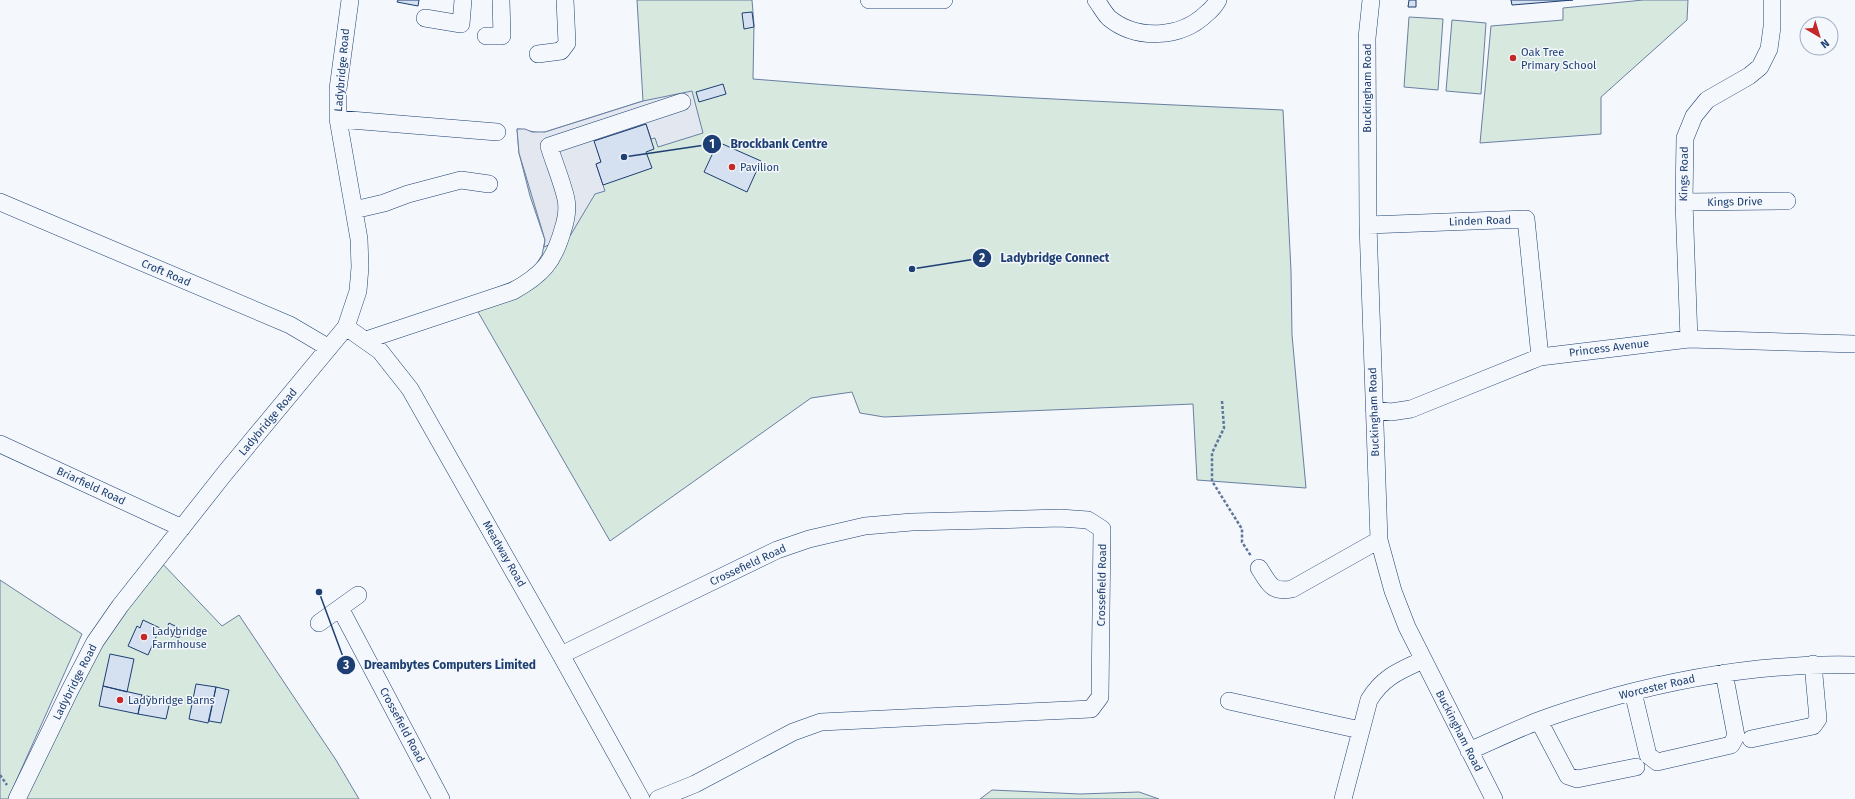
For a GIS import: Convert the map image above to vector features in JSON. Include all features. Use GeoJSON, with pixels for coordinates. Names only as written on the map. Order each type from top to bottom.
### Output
{"type":"FeatureCollection","features":[{"type":"Feature","properties":{"kind":"street","name":"Ladybridge Road"},"geometry":{"type":"LineString","coordinates":[[17,799],[95,642],[120,606],[346,327],[358,291],[360,267],[359,239],[338,120],[338,89],[350,0]]}},
{"type":"Feature","properties":{"kind":"street"},"geometry":{"type":"LineString","coordinates":[[425,18],[461,24],[463,0]]}},
{"type":"Feature","properties":{"kind":"street"},"geometry":{"type":"LineString","coordinates":[[486,36],[502,36],[501,0]]}},
{"type":"Feature","properties":{"kind":"street"},"geometry":{"type":"LineString","coordinates":[[538,54],[561,51],[567,43],[565,0]]}},
{"type":"Feature","properties":{"kind":"street"},"geometry":{"type":"LineString","coordinates":[[870,0],[944,0]]}},
{"type":"Feature","properties":{"kind":"street"},"geometry":{"type":"LineString","coordinates":[[1096,0],[1109,17],[1128,28],[1150,34],[1176,32],[1197,23],[1216,6],[1218,0]]}},
{"type":"Feature","properties":{"kind":"street","name":"Buckingham Road"},"geometry":{"type":"LineString","coordinates":[[1370,0],[1367,38],[1368,225],[1379,540],[1393,591],[1407,627],[1494,799]]}},
{"type":"Feature","properties":{"kind":"street","name":"Kings Road"},"geometry":{"type":"LineString","coordinates":[[1688,339],[1684,202],[1685,138],[1694,116],[1707,100],[1749,76],[1760,67],[1769,49],[1772,27],[1772,0]]}},
{"type":"Feature","properties":{"kind":"street"},"geometry":{"type":"LineString","coordinates":[[366,340],[512,291],[532,281],[549,264],[556,252],[566,219],[566,200],[549,146],[682,102]]}},
{"type":"Feature","properties":{"kind":"street"},"geometry":{"type":"LineString","coordinates":[[338,120],[497,132]]}},
{"type":"Feature","properties":{"kind":"street"},"geometry":{"type":"LineString","coordinates":[[354,210],[384,203],[408,194],[461,180],[489,184]]}},
{"type":"Feature","properties":{"kind":"street","name":"Kings Drive"},"geometry":{"type":"LineString","coordinates":[[1684,202],[1787,201]]}},
{"type":"Feature","properties":{"kind":"street","name":"Croft Road"},"geometry":{"type":"LineString","coordinates":[[0,202],[290,325],[329,348]]}},
{"type":"Feature","properties":{"kind":"street","name":"Linden Road"},"geometry":{"type":"LineString","coordinates":[[1368,225],[1526,219],[1540,356]]}},
{"type":"Feature","properties":{"kind":"street","name":"Meadway Road"},"geometry":{"type":"LineString","coordinates":[[346,327],[366,340],[389,360],[410,389],[641,799]]}},
{"type":"Feature","properties":{"kind":"street","name":"Princess Avenue"},"geometry":{"type":"LineString","coordinates":[[1374,410],[1391,412],[1411,409],[1540,356],[1688,339],[1855,344]]}},
{"type":"Feature","properties":{"kind":"street","name":"Briarfield Road"},"geometry":{"type":"LineString","coordinates":[[0,444],[182,528]]}},
{"type":"Feature","properties":{"kind":"street","name":"Crossefield Road"},"geometry":{"type":"LineString","coordinates":[[561,655],[777,550],[809,539],[865,526],[912,522],[1060,518],[1088,520],[1102,529],[1100,697],[1091,709],[821,722],[793,732],[695,784],[658,799]]}},
{"type":"Feature","properties":{"kind":"street"},"geometry":{"type":"LineString","coordinates":[[1259,568],[1271,587],[1282,591],[1292,589],[1379,540]]}},
{"type":"Feature","properties":{"kind":"street"},"geometry":{"type":"LineString","coordinates":[[319,623],[358,595]]}},
{"type":"Feature","properties":{"kind":"street","name":"Crossefield Road"},"geometry":{"type":"LineString","coordinates":[[340,608],[441,799]]}},
{"type":"Feature","properties":{"kind":"street"},"geometry":{"type":"LineString","coordinates":[[1343,799],[1369,700],[1386,678],[1423,660]]}},
{"type":"Feature","properties":{"kind":"street"},"geometry":{"type":"LineString","coordinates":[[1751,739],[1813,726],[1818,719],[1813,664]]}},
{"type":"Feature","properties":{"kind":"street","name":"Worcester Road"},"geometry":{"type":"LineString","coordinates":[[1469,751],[1539,721],[1633,692],[1675,681],[1762,667],[1813,664],[1855,665]]}},
{"type":"Feature","properties":{"kind":"street"},"geometry":{"type":"LineString","coordinates":[[1633,692],[1648,755],[1657,762],[1730,745],[1736,736],[1724,673]]}},
{"type":"Feature","properties":{"kind":"street"},"geometry":{"type":"LineString","coordinates":[[1229,701],[1360,730]]}},
{"type":"Feature","properties":{"kind":"street"},"geometry":{"type":"LineString","coordinates":[[1539,721],[1568,776],[1577,780],[1636,766]]}},
{"type":"Feature","properties":{"kind":"path"},"geometry":{"type":"LineString","coordinates":[[1222,401],[1224,428],[1212,453],[1212,481],[1242,529],[1242,542],[1259,568]]}},
{"type":"Feature","properties":{"kind":"shaded area"},"geometry":{"type":"Polygon","coordinates":[[[637,0],[752,0],[754,25],[753,79],[1085,101],[1283,110],[1291,271],[1292,335],[1306,488],[1197,480],[1193,404],[884,417],[860,413],[852,392],[811,398],[610,541],[470,298],[519,279],[535,266],[542,255],[545,240],[530,196],[519,153],[517,129],[545,132],[643,101],[637,0]]]}},
{"type":"Feature","properties":{"kind":"shaded area"},"geometry":{"type":"Polygon","coordinates":[[[1643,0],[1688,0],[1687,20],[1601,97],[1601,134],[1480,143],[1491,26],[1563,20],[1563,8],[1643,0]]]}},
{"type":"Feature","properties":{"kind":"shaded area"},"geometry":{"type":"Polygon","coordinates":[[[1409,17],[1443,19],[1438,90],[1404,87],[1409,17]]]}},
{"type":"Feature","properties":{"kind":"shaded area"},"geometry":{"type":"Polygon","coordinates":[[[1452,20],[1486,23],[1481,94],[1446,91],[1452,20]]]}},
{"type":"Feature","properties":{"kind":"shaded area"},"geometry":{"type":"Polygon","coordinates":[[[692,91],[703,133],[658,147],[655,138],[651,139],[646,124],[595,141],[601,162],[596,164],[605,191],[595,194],[570,236],[544,247],[545,240],[519,153],[517,129],[525,129],[532,132],[545,132],[643,101],[692,91]]]}},
{"type":"Feature","properties":{"kind":"shaded area"},"geometry":{"type":"Polygon","coordinates":[[[158,559],[222,626],[239,615],[336,760],[359,799],[17,799],[69,690],[158,559]]]}},
{"type":"Feature","properties":{"kind":"shaded area"},"geometry":{"type":"Polygon","coordinates":[[[0,580],[82,634],[8,799],[0,799],[0,580]]]}},
{"type":"Feature","properties":{"kind":"shaded area"},"geometry":{"type":"Polygon","coordinates":[[[992,790],[1080,794],[1139,792],[1159,799],[980,799],[992,790]]]}},
{"type":"Feature","properties":{"kind":"building"},"geometry":{"type":"Polygon","coordinates":[[[398,0],[419,0],[418,6],[397,2],[398,0]]]}},
{"type":"Feature","properties":{"kind":"building"},"geometry":{"type":"Polygon","coordinates":[[[1409,0],[1416,0],[1416,7],[1408,7],[1409,0]]]}},
{"type":"Feature","properties":{"kind":"building"},"geometry":{"type":"Polygon","coordinates":[[[1511,0],[1573,0],[1512,5],[1511,0]]]}},
{"type":"Feature","properties":{"kind":"building"},"geometry":{"type":"Polygon","coordinates":[[[752,12],[754,27],[744,29],[742,13],[752,12]]]}},
{"type":"Feature","properties":{"kind":"building"},"geometry":{"type":"Polygon","coordinates":[[[723,84],[726,94],[699,102],[696,92],[723,84]]]}},
{"type":"Feature","properties":{"kind":"building"},"geometry":{"type":"Polygon","coordinates":[[[646,124],[654,149],[646,152],[652,168],[603,185],[596,164],[601,162],[594,141],[646,124]]]}},
{"type":"Feature","properties":{"kind":"building","name":"Pavilion"},"geometry":{"type":"Polygon","coordinates":[[[718,142],[761,161],[747,192],[704,172],[718,142]]]}},
{"type":"Feature","properties":{"kind":"building","name":"Ladybridge Farmhouse"},"geometry":{"type":"Polygon","coordinates":[[[143,620],[160,628],[148,655],[128,646],[137,626],[140,628],[143,620]]]}},
{"type":"Feature","properties":{"kind":"building"},"geometry":{"type":"Polygon","coordinates":[[[169,623],[183,630],[179,638],[165,632],[169,623]]]}},
{"type":"Feature","properties":{"kind":"building"},"geometry":{"type":"Polygon","coordinates":[[[110,654],[134,659],[127,692],[103,686],[110,654]]]}},
{"type":"Feature","properties":{"kind":"building"},"geometry":{"type":"Polygon","coordinates":[[[196,684],[216,687],[208,723],[189,719],[196,684]]]}},
{"type":"Feature","properties":{"kind":"building","name":"Ladybridge Barns"},"geometry":{"type":"Polygon","coordinates":[[[103,686],[142,695],[138,714],[99,706],[103,686]]]}},
{"type":"Feature","properties":{"kind":"building"},"geometry":{"type":"Polygon","coordinates":[[[216,687],[229,690],[221,723],[209,721],[216,687]]]}},
{"type":"Feature","properties":{"kind":"building"},"geometry":{"type":"Polygon","coordinates":[[[142,695],[170,701],[166,719],[138,714],[142,695]]]}},
{"type":"Feature","properties":{"kind":"place","name":"Oak Tree Primary School"},"geometry":{"type":"Point","coordinates":[1513,58]}},
{"type":"Feature","properties":{"kind":"place","name":"Brockbank Centre"},"geometry":{"type":"Point","coordinates":[624,157]}},
{"type":"Feature","properties":{"kind":"place","name":"Pavilion"},"geometry":{"type":"Point","coordinates":[732,167]}},
{"type":"Feature","properties":{"kind":"place","name":"Ladybridge Connect"},"geometry":{"type":"Point","coordinates":[912,269]}},
{"type":"Feature","properties":{"kind":"place","name":"Dreambytes Computers Limited"},"geometry":{"type":"Point","coordinates":[319,592]}},
{"type":"Feature","properties":{"kind":"place","name":"Ladybridge Farmhouse"},"geometry":{"type":"Point","coordinates":[144,637]}},
{"type":"Feature","properties":{"kind":"place","name":"Ladybridge Barns"},"geometry":{"type":"Point","coordinates":[120,700]}}]}
